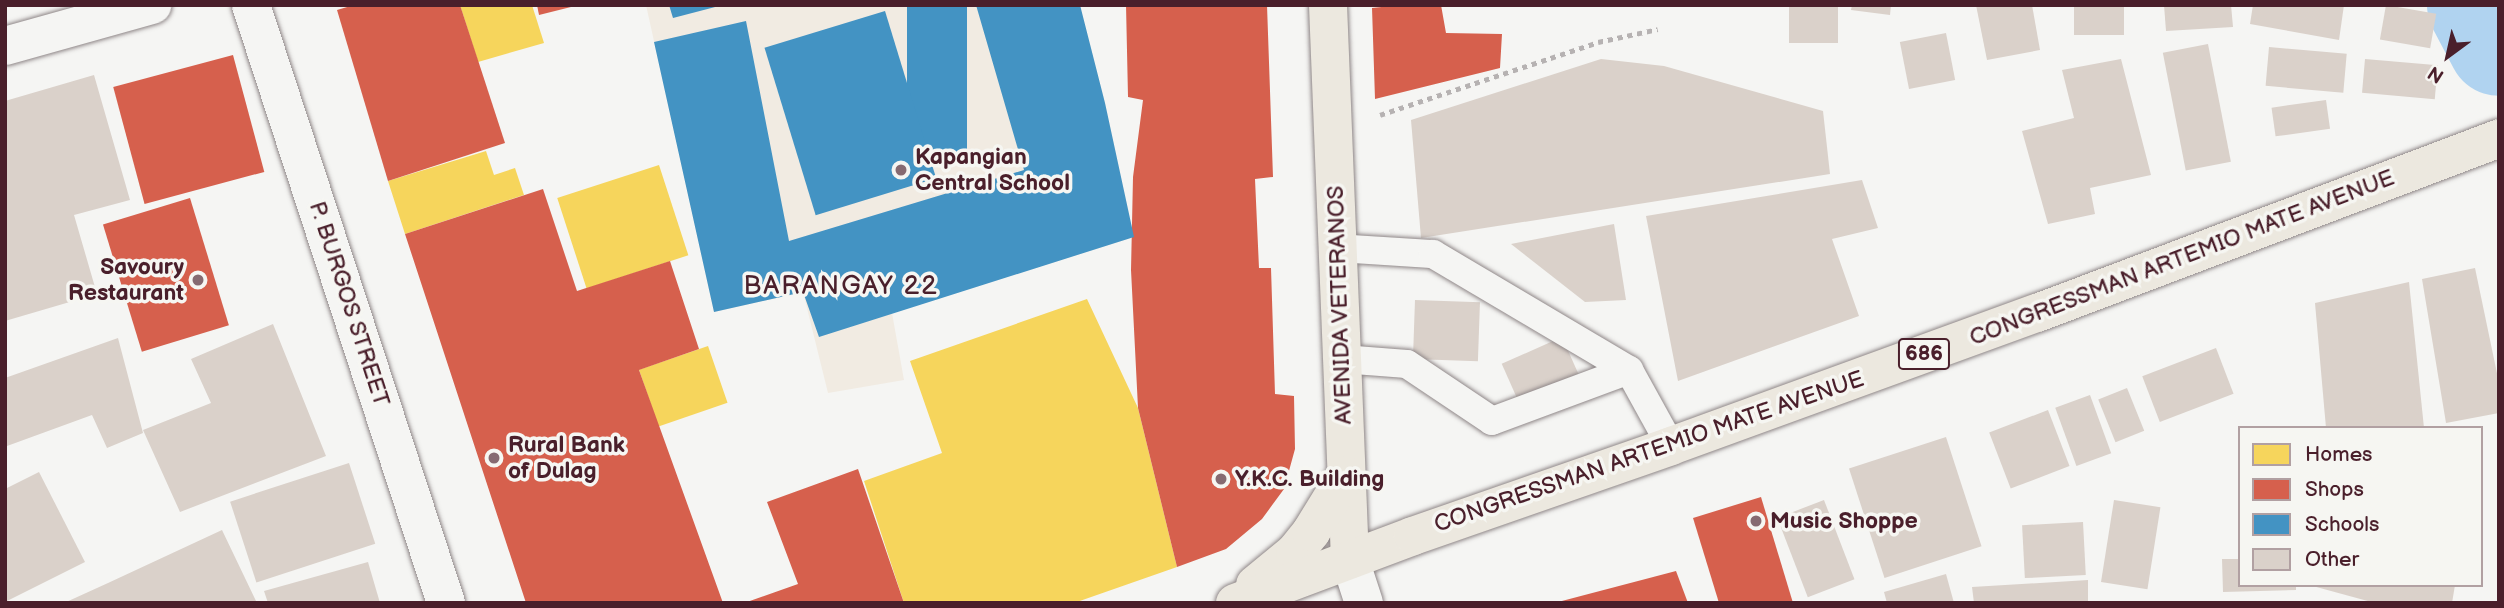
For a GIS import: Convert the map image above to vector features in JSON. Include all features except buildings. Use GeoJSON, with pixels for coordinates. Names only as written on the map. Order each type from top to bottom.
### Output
{"type":"FeatureCollection","features":[{"type":"Feature","properties":{"kind":"main road"},"geometry":{"type":"LineString","coordinates":[[5,46],[152,5]]}},
{"type":"Feature","properties":{"kind":"main road","name":"P. BURGOS STREET"},"geometry":{"type":"LineString","coordinates":[[251,5],[446,603]]}},
{"type":"Feature","properties":{"kind":"main road","name":"AVENIDA VETERANOS"},"geometry":{"type":"LineString","coordinates":[[1328,5],[1350,560],[1364,603]]}},
{"type":"Feature","properties":{"kind":"main road","name":"CONGRESSMAN ARTEMIO MATE AVENUE"},"geometry":{"type":"LineString","coordinates":[[1350,560],[2037,313],[2497,139]]}},
{"type":"Feature","properties":{"kind":"main road"},"geometry":{"type":"LineString","coordinates":[[1233,603],[1295,552],[1311,532],[1346,475]]}},
{"type":"Feature","properties":{"kind":"main road","name":"686"},"geometry":{"type":"LineString","coordinates":[[1233,603],[1350,560]]}},
{"type":"Feature","properties":{"kind":"lane"},"geometry":{"type":"LineString","coordinates":[[1337,248],[1433,254],[1629,369],[1671,446]]}},
{"type":"Feature","properties":{"kind":"lane"},"geometry":{"type":"LineString","coordinates":[[1342,359],[1407,364],[1492,421],[1629,369]]}},
{"type":"Feature","properties":{"kind":"path"},"geometry":{"type":"LineString","coordinates":[[1332,120],[1339,124],[1394,113],[1598,42],[1658,29]]}},
{"type":"Feature","properties":{"kind":"shaded area","name":"Kapangian Central School"},"geometry":{"type":"Polygon","coordinates":[[[646,5],[1080,5],[1105,103],[1134,237],[892,313],[904,380],[828,393],[803,292],[714,312],[646,5]]]}},
{"type":"Feature","properties":{"kind":"waterway"},"geometry":{"type":"LineString","coordinates":[[2478,5],[2499,45]]}},
{"type":"Feature","properties":{"kind":"place","name":"Kapangian Central School"},"geometry":{"type":"Point","coordinates":[901,170]}},
{"type":"Feature","properties":{"kind":"place","name":"Savoury Restaurant"},"geometry":{"type":"Point","coordinates":[198,280]}},
{"type":"Feature","properties":{"kind":"place","name":"Rural Bank of Dulag"},"geometry":{"type":"Point","coordinates":[494,458]}},
{"type":"Feature","properties":{"kind":"place","name":"Y.K.C. Building"},"geometry":{"type":"Point","coordinates":[1221,479]}},
{"type":"Feature","properties":{"kind":"place","name":"Music Shoppe"},"geometry":{"type":"Point","coordinates":[1756,521]}},
{"type":"Feature","properties":{"kind":"district","name":"BARANGAY 22"},"geometry":{"type":"Point","coordinates":[841,287]}}]}
